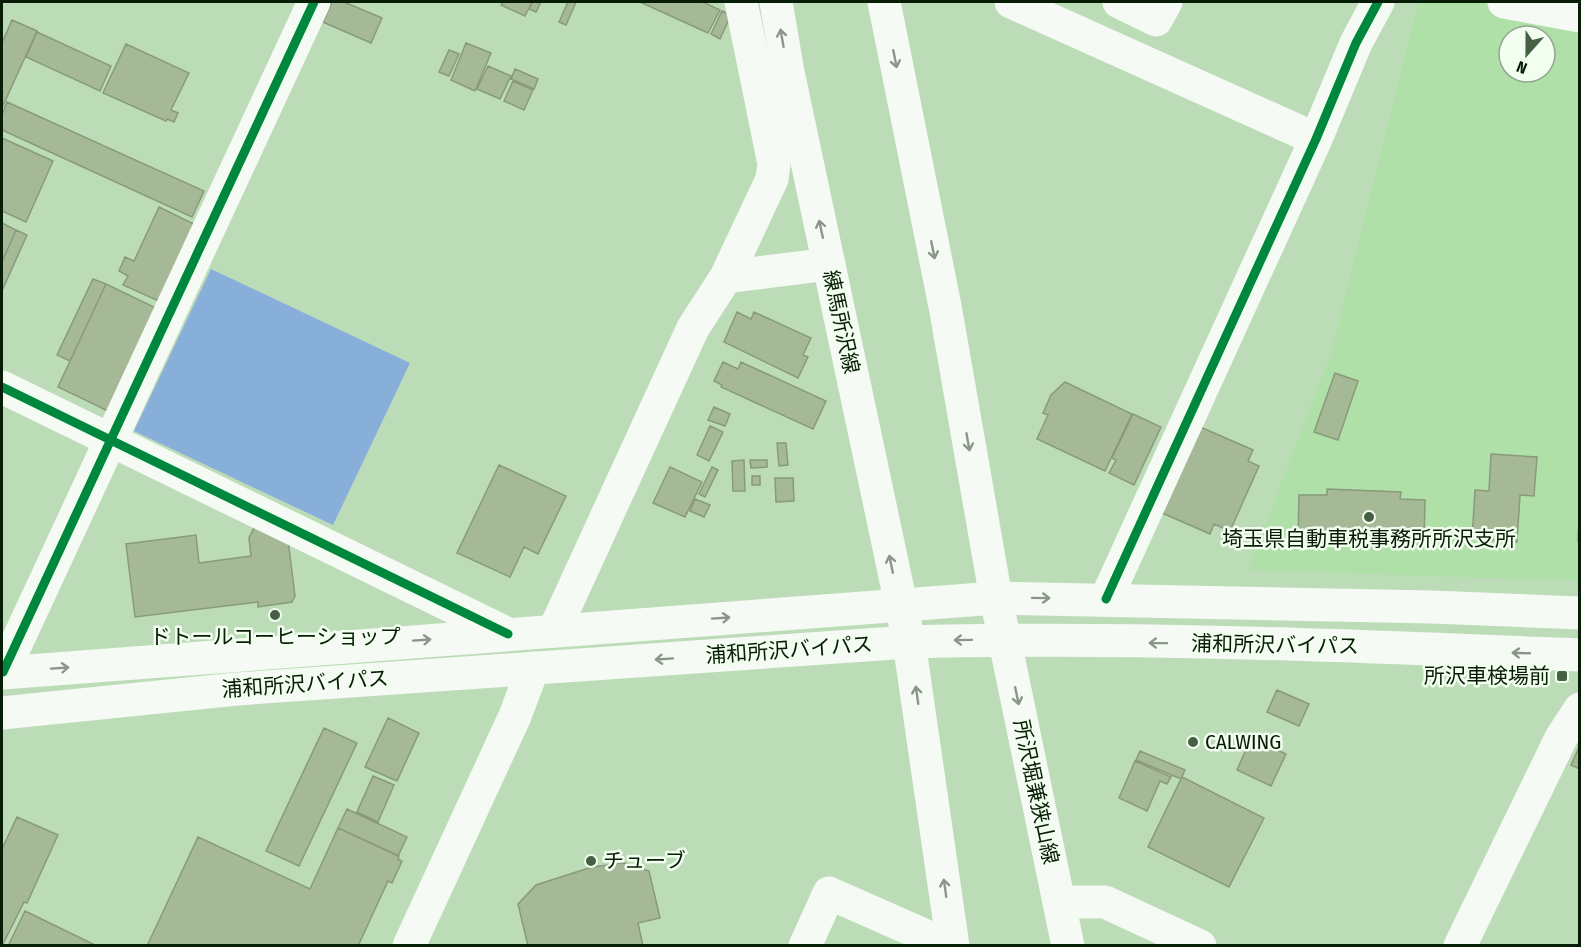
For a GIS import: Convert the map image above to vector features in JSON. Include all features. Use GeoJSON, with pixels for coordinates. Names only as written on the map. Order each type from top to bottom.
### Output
{"type":"FeatureCollection","features":[{"type":"Feature","properties":{"kind":"main road"},"geometry":{"type":"LineString","coordinates":[[2,673],[314,2]]}},
{"type":"Feature","properties":{"kind":"main road"},"geometry":{"type":"LineString","coordinates":[[554,631],[693,328],[726,277],[772,179],[774,164],[741,2]]}},
{"type":"Feature","properties":{"kind":"main road","name":"練馬所沢線"},"geometry":{"type":"LineString","coordinates":[[776,2],[788,72],[909,642]]}},
{"type":"Feature","properties":{"kind":"main road"},"geometry":{"type":"LineString","coordinates":[[884,2],[945,306],[1005,639]]}},
{"type":"Feature","properties":{"kind":"main road"},"geometry":{"type":"LineString","coordinates":[[1011,2],[1316,139]]}},
{"type":"Feature","properties":{"kind":"main road"},"geometry":{"type":"LineString","coordinates":[[1119,2],[1156,20],[1166,2]]}},
{"type":"Feature","properties":{"kind":"main road"},"geometry":{"type":"LineString","coordinates":[[1106,599],[1316,139],[1356,43],[1378,2]]}},
{"type":"Feature","properties":{"kind":"main road"},"geometry":{"type":"LineString","coordinates":[[1504,2],[1580,16]]}},
{"type":"Feature","properties":{"kind":"main road"},"geometry":{"type":"LineString","coordinates":[[726,277],[829,264]]}},
{"type":"Feature","properties":{"kind":"main road"},"geometry":{"type":"LineString","coordinates":[[2,387],[508,634]]}},
{"type":"Feature","properties":{"kind":"main road","name":"浦和所沢バイパス"},"geometry":{"type":"LineString","coordinates":[[2,673],[996,598],[1580,612]]}},
{"type":"Feature","properties":{"kind":"main road","name":"浦和所沢バイパス"},"geometry":{"type":"LineString","coordinates":[[2,713],[237,689],[909,642],[1005,639],[1436,649],[1580,655]]}},
{"type":"Feature","properties":{"kind":"main road","name":"所沢堀兼狭山線"},"geometry":{"type":"LineString","coordinates":[[1005,639],[1068,945]]}},
{"type":"Feature","properties":{"kind":"main road"},"geometry":{"type":"LineString","coordinates":[[909,642],[951,945]]}},
{"type":"Feature","properties":{"kind":"main road"},"geometry":{"type":"LineString","coordinates":[[409,945],[515,717],[533,668]]}},
{"type":"Feature","properties":{"kind":"main road"},"geometry":{"type":"LineString","coordinates":[[1460,945],[1561,738],[1580,709]]}},
{"type":"Feature","properties":{"kind":"main road"},"geometry":{"type":"LineString","coordinates":[[805,945],[829,893],[951,945]]}},
{"type":"Feature","properties":{"kind":"main road"},"geometry":{"type":"LineString","coordinates":[[1059,902],[1105,902],[1200,945]]}},
{"type":"Feature","properties":{"kind":"shaded area"},"geometry":{"type":"Polygon","coordinates":[[[1418,2],[1504,2],[1579,16],[1579,581],[1248,570],[1332,351],[1418,2]]]}},
{"type":"Feature","properties":{"kind":"water"},"geometry":{"type":"Polygon","coordinates":[[[211,269],[410,363],[333,525],[134,431],[211,269]]]}},
{"type":"Feature","properties":{"kind":"building"},"geometry":{"type":"Polygon","coordinates":[[[332,2],[344,2],[382,18],[371,43],[323,22],[332,2]]]}},
{"type":"Feature","properties":{"kind":"building"},"geometry":{"type":"Polygon","coordinates":[[[503,2],[532,2],[525,16],[501,5],[503,2]]]}},
{"type":"Feature","properties":{"kind":"building"},"geometry":{"type":"Polygon","coordinates":[[[533,2],[541,2],[536,12],[529,9],[533,2]]]}},
{"type":"Feature","properties":{"kind":"building"},"geometry":{"type":"Polygon","coordinates":[[[568,2],[576,2],[566,25],[559,22],[568,2]]]}},
{"type":"Feature","properties":{"kind":"building"},"geometry":{"type":"Polygon","coordinates":[[[640,2],[703,2],[720,10],[708,33],[640,2]]]}},
{"type":"Feature","properties":{"kind":"building"},"geometry":{"type":"Polygon","coordinates":[[[722,11],[731,15],[720,39],[711,34],[722,11]]]}},
{"type":"Feature","properties":{"kind":"building"},"geometry":{"type":"Polygon","coordinates":[[[12,20],[37,31],[2,108],[2,43],[12,20]]]}},
{"type":"Feature","properties":{"kind":"building"},"geometry":{"type":"Polygon","coordinates":[[[37,32],[111,66],[100,91],[26,57],[37,32]]]}},
{"type":"Feature","properties":{"kind":"building"},"geometry":{"type":"Polygon","coordinates":[[[466,43],[491,53],[475,91],[451,80],[466,43]]]}},
{"type":"Feature","properties":{"kind":"building"},"geometry":{"type":"Polygon","coordinates":[[[126,44],[189,73],[171,110],[178,113],[174,122],[167,119],[166,121],[103,93],[126,44]]]}},
{"type":"Feature","properties":{"kind":"building"},"geometry":{"type":"Polygon","coordinates":[[[449,50],[459,54],[449,76],[439,72],[449,50]]]}},
{"type":"Feature","properties":{"kind":"building"},"geometry":{"type":"Polygon","coordinates":[[[488,66],[511,76],[500,99],[477,89],[488,66]]]}},
{"type":"Feature","properties":{"kind":"building"},"geometry":{"type":"Polygon","coordinates":[[[515,69],[538,79],[534,89],[511,79],[515,69]]]}},
{"type":"Feature","properties":{"kind":"building"},"geometry":{"type":"Polygon","coordinates":[[[513,81],[533,90],[524,110],[504,101],[513,81]]]}},
{"type":"Feature","properties":{"kind":"building"},"geometry":{"type":"Polygon","coordinates":[[[7,102],[204,191],[192,217],[2,130],[2,115],[7,102]]]}},
{"type":"Feature","properties":{"kind":"building"},"geometry":{"type":"Polygon","coordinates":[[[2,138],[53,161],[26,222],[2,211],[2,138]]]}},
{"type":"Feature","properties":{"kind":"building"},"geometry":{"type":"Polygon","coordinates":[[[159,207],[196,225],[161,302],[123,285],[128,276],[119,271],[125,257],[134,261],[159,207]]]}},
{"type":"Feature","properties":{"kind":"building"},"geometry":{"type":"Polygon","coordinates":[[[2,223],[16,230],[2,262],[2,223]]]}},
{"type":"Feature","properties":{"kind":"building"},"geometry":{"type":"Polygon","coordinates":[[[16,230],[27,235],[2,291],[2,262],[16,230]]]}},
{"type":"Feature","properties":{"kind":"building"},"geometry":{"type":"Polygon","coordinates":[[[93,279],[106,284],[70,361],[57,355],[93,279]]]}},
{"type":"Feature","properties":{"kind":"building"},"geometry":{"type":"Polygon","coordinates":[[[106,284],[158,309],[110,412],[58,387],[106,284]]]}},
{"type":"Feature","properties":{"kind":"building"},"geometry":{"type":"Polygon","coordinates":[[[737,312],[751,319],[754,312],[811,338],[803,355],[808,357],[798,378],[724,342],[737,312]]]}},
{"type":"Feature","properties":{"kind":"building"},"geometry":{"type":"Polygon","coordinates":[[[723,362],[738,369],[741,362],[826,401],[813,429],[721,387],[722,385],[714,381],[723,362]]]}},
{"type":"Feature","properties":{"kind":"building"},"geometry":{"type":"Polygon","coordinates":[[[1335,373],[1358,381],[1338,440],[1314,432],[1335,373]]]}},
{"type":"Feature","properties":{"kind":"building"},"geometry":{"type":"Polygon","coordinates":[[[1065,382],[1132,414],[1105,471],[1037,439],[1048,415],[1043,413],[1051,395],[1065,382]]]}},
{"type":"Feature","properties":{"kind":"building"},"geometry":{"type":"Polygon","coordinates":[[[714,407],[730,414],[725,426],[708,420],[714,407]]]}},
{"type":"Feature","properties":{"kind":"building"},"geometry":{"type":"Polygon","coordinates":[[[1133,414],[1161,427],[1134,485],[1109,473],[1116,460],[1112,458],[1133,414]]]}},
{"type":"Feature","properties":{"kind":"building"},"geometry":{"type":"Polygon","coordinates":[[[1191,423],[1253,450],[1248,461],[1259,466],[1230,531],[1214,524],[1210,534],[1153,509],[1191,423]]]}},
{"type":"Feature","properties":{"kind":"building"},"geometry":{"type":"Polygon","coordinates":[[[710,426],[723,432],[709,461],[697,455],[710,426]]]}},
{"type":"Feature","properties":{"kind":"building"},"geometry":{"type":"Polygon","coordinates":[[[777,443],[786,443],[788,465],[779,466],[777,443]]]}},
{"type":"Feature","properties":{"kind":"building"},"geometry":{"type":"Polygon","coordinates":[[[1491,454],[1537,457],[1534,496],[1520,495],[1517,542],[1472,539],[1475,490],[1489,491],[1491,454]]]}},
{"type":"Feature","properties":{"kind":"building"},"geometry":{"type":"Polygon","coordinates":[[[744,460],[745,491],[733,491],[732,461],[744,460]]]}},
{"type":"Feature","properties":{"kind":"building"},"geometry":{"type":"Polygon","coordinates":[[[750,460],[767,460],[767,467],[751,468],[750,460]]]}},
{"type":"Feature","properties":{"kind":"building"},"geometry":{"type":"Polygon","coordinates":[[[499,465],[566,496],[538,554],[524,547],[510,577],[457,553],[499,465]]]}},
{"type":"Feature","properties":{"kind":"building"},"geometry":{"type":"Polygon","coordinates":[[[670,467],[702,482],[685,517],[653,503],[670,467]]]}},
{"type":"Feature","properties":{"kind":"building"},"geometry":{"type":"Polygon","coordinates":[[[712,467],[718,470],[705,497],[699,494],[712,467]]]}},
{"type":"Feature","properties":{"kind":"building"},"geometry":{"type":"Polygon","coordinates":[[[752,476],[760,476],[760,485],[752,485],[752,476]]]}},
{"type":"Feature","properties":{"kind":"building"},"geometry":{"type":"Polygon","coordinates":[[[775,478],[793,478],[794,501],[776,502],[775,478]]]}},
{"type":"Feature","properties":{"kind":"building"},"geometry":{"type":"Polygon","coordinates":[[[1327,489],[1401,492],[1400,499],[1425,500],[1424,545],[1298,540],[1299,495],[1327,495],[1327,489]]]}},
{"type":"Feature","properties":{"kind":"building"},"geometry":{"type":"Polygon","coordinates":[[[1580,496],[1580,541],[1578,541],[1580,496]]]}},
{"type":"Feature","properties":{"kind":"building"},"geometry":{"type":"Polygon","coordinates":[[[695,499],[710,505],[704,517],[690,511],[695,499]]]}},
{"type":"Feature","properties":{"kind":"building"},"geometry":{"type":"Polygon","coordinates":[[[258,519],[287,532],[295,596],[292,602],[258,607],[258,602],[135,617],[126,544],[196,535],[199,563],[251,556],[249,538],[258,519]]]}},
{"type":"Feature","properties":{"kind":"building"},"geometry":{"type":"Polygon","coordinates":[[[1277,690],[1309,704],[1299,726],[1267,712],[1277,690]]]}},
{"type":"Feature","properties":{"kind":"building"},"geometry":{"type":"Polygon","coordinates":[[[388,718],[419,733],[397,781],[365,767],[388,718]]]}},
{"type":"Feature","properties":{"kind":"building"},"geometry":{"type":"Polygon","coordinates":[[[324,728],[357,743],[299,866],[266,851],[324,728]]]}},
{"type":"Feature","properties":{"kind":"building"},"geometry":{"type":"Polygon","coordinates":[[[1251,738],[1286,754],[1271,786],[1237,770],[1251,738]]]}},
{"type":"Feature","properties":{"kind":"building"},"geometry":{"type":"Polygon","coordinates":[[[1580,745],[1580,769],[1571,765],[1580,745]]]}},
{"type":"Feature","properties":{"kind":"building"},"geometry":{"type":"Polygon","coordinates":[[[1140,751],[1185,770],[1181,779],[1136,760],[1140,751]]]}},
{"type":"Feature","properties":{"kind":"building"},"geometry":{"type":"Polygon","coordinates":[[[1135,761],[1171,777],[1167,784],[1160,781],[1147,811],[1119,798],[1135,761]]]}},
{"type":"Feature","properties":{"kind":"building"},"geometry":{"type":"Polygon","coordinates":[[[373,776],[394,785],[378,822],[357,812],[373,776]]]}},
{"type":"Feature","properties":{"kind":"building"},"geometry":{"type":"Polygon","coordinates":[[[1182,777],[1264,818],[1229,887],[1148,847],[1182,777]]]}},
{"type":"Feature","properties":{"kind":"building"},"geometry":{"type":"Polygon","coordinates":[[[347,809],[407,837],[398,856],[338,828],[347,809]]]}},
{"type":"Feature","properties":{"kind":"building"},"geometry":{"type":"Polygon","coordinates":[[[17,817],[58,835],[27,903],[24,902],[2,946],[2,849],[17,817]]]}},
{"type":"Feature","properties":{"kind":"building"},"geometry":{"type":"Polygon","coordinates":[[[338,828],[399,856],[398,859],[402,861],[392,883],[388,881],[358,946],[147,946],[198,837],[310,889],[338,828]]]}},
{"type":"Feature","properties":{"kind":"building"},"geometry":{"type":"Polygon","coordinates":[[[624,863],[649,871],[660,918],[638,923],[643,946],[528,946],[518,904],[536,885],[592,867],[624,863]]]}},
{"type":"Feature","properties":{"kind":"building"},"geometry":{"type":"Polygon","coordinates":[[[25,911],[97,946],[8,946],[25,911]]]}},
{"type":"Feature","properties":{"kind":"cycle path"},"geometry":{"type":"LineString","coordinates":[[3,672],[314,2]]}},
{"type":"Feature","properties":{"kind":"cycle path"},"geometry":{"type":"LineString","coordinates":[[1106,599],[1316,139],[1356,43],[1378,2]]}},
{"type":"Feature","properties":{"kind":"cycle path"},"geometry":{"type":"LineString","coordinates":[[2,387],[508,634]]}},
{"type":"Feature","properties":{"kind":"place","name":"埼玉県自動車税事務所所沢支所"},"geometry":{"type":"Point","coordinates":[1369,517]}},
{"type":"Feature","properties":{"kind":"place","name":"ドトールコーヒーショップ"},"geometry":{"type":"Point","coordinates":[275,615]}},
{"type":"Feature","properties":{"kind":"place","name":"所沢車検場前"},"geometry":{"type":"Point","coordinates":[1562,676]}},
{"type":"Feature","properties":{"kind":"place","name":"CALWING"},"geometry":{"type":"Point","coordinates":[1193,742]}},
{"type":"Feature","properties":{"kind":"place","name":"チューブ"},"geometry":{"type":"Point","coordinates":[591,861]}}]}
